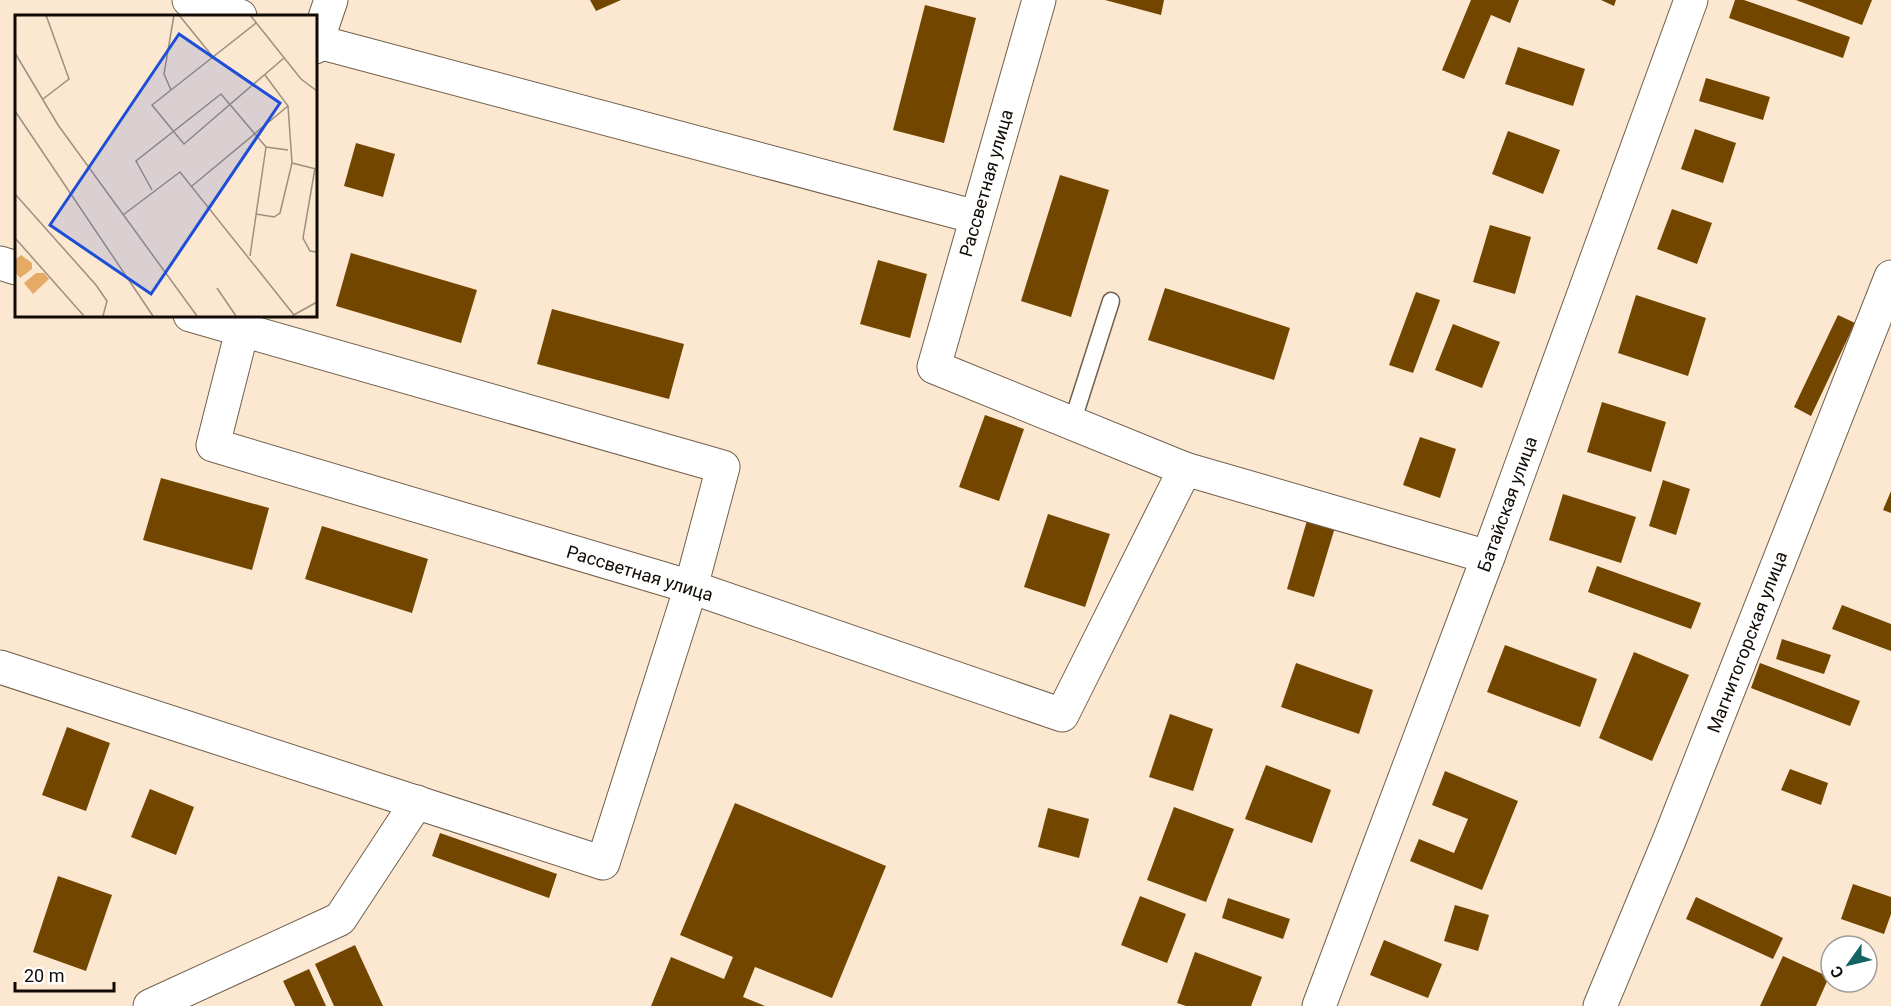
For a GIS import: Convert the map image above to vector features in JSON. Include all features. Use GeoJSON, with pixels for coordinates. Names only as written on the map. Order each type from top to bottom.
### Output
{"type":"FeatureCollection","features":[{"type":"Feature","properties":{"kind":"street"},"geometry":{"type":"LineString","coordinates":[[189,0],[237,15]]}},
{"type":"Feature","properties":{"kind":"street"},"geometry":{"type":"LineString","coordinates":[[331,0],[316,43],[976,217]]}},
{"type":"Feature","properties":{"kind":"street","name":"Рассветная улица"},"geometry":{"type":"LineString","coordinates":[[1039,0],[934,367],[1072,423]]}},
{"type":"Feature","properties":{"kind":"street","name":"Батайская улица"},"geometry":{"type":"LineString","coordinates":[[1319,1006],[1488,557],[1690,0]]}},
{"type":"Feature","properties":{"kind":"street"},"geometry":{"type":"LineString","coordinates":[[0,263],[15,267]]}},
{"type":"Feature","properties":{"kind":"street","name":"Магнитогорская улица"},"geometry":{"type":"LineString","coordinates":[[1600,1006],[1670,838],[1891,277]]}},
{"type":"Feature","properties":{"kind":"street"},"geometry":{"type":"LineString","coordinates":[[1,670],[603,863],[691,587],[723,467],[244,322],[198,316]]}},
{"type":"Feature","properties":{"kind":"street","name":"Рассветная улица"},"geometry":{"type":"LineString","coordinates":[[244,322],[213,445],[691,587],[1062,715],[1185,469]]}},
{"type":"Feature","properties":{"kind":"street"},"geometry":{"type":"LineString","coordinates":[[1072,423],[1185,469],[1488,557]]}},
{"type":"Feature","properties":{"kind":"street"},"geometry":{"type":"LineString","coordinates":[[150,1006],[340,919],[417,802]]}},
{"type":"Feature","properties":{"kind":"lane"},"geometry":{"type":"LineString","coordinates":[[1072,423],[1111,301]]}},
{"type":"Feature","properties":{"kind":"building"},"geometry":{"type":"Polygon","coordinates":[[[590,0],[621,0],[596,11],[590,0]]]}},
{"type":"Feature","properties":{"kind":"building"},"geometry":{"type":"Polygon","coordinates":[[[1105,0],[1164,0],[1161,15],[1105,0]]]}},
{"type":"Feature","properties":{"kind":"building"},"geometry":{"type":"Polygon","coordinates":[[[1471,0],[1519,0],[1510,23],[1491,15],[1464,79],[1442,70],[1471,0]]]}},
{"type":"Feature","properties":{"kind":"building"},"geometry":{"type":"Polygon","coordinates":[[[1601,0],[1616,0],[1614,6],[1601,0]]]}},
{"type":"Feature","properties":{"kind":"building"},"geometry":{"type":"Polygon","coordinates":[[[1735,0],[1744,0],[1850,37],[1843,58],[1729,18],[1735,0]]]}},
{"type":"Feature","properties":{"kind":"building"},"geometry":{"type":"Polygon","coordinates":[[[1796,0],[1872,0],[1862,25],[1796,0]]]}},
{"type":"Feature","properties":{"kind":"building"},"geometry":{"type":"Polygon","coordinates":[[[925,5],[976,18],[944,143],[893,130],[925,5]]]}},
{"type":"Feature","properties":{"kind":"building"},"geometry":{"type":"Polygon","coordinates":[[[1518,47],[1585,69],[1573,106],[1505,84],[1518,47]]]}},
{"type":"Feature","properties":{"kind":"building"},"geometry":{"type":"Polygon","coordinates":[[[1706,78],[1770,97],[1763,120],[1699,101],[1706,78]]]}},
{"type":"Feature","properties":{"kind":"building"},"geometry":{"type":"Polygon","coordinates":[[[1695,129],[1736,143],[1723,183],[1681,169],[1695,129]]]}},
{"type":"Feature","properties":{"kind":"building"},"geometry":{"type":"Polygon","coordinates":[[[1508,131],[1560,150],[1543,194],[1492,174],[1508,131]]]}},
{"type":"Feature","properties":{"kind":"building"},"geometry":{"type":"Polygon","coordinates":[[[356,143],[395,154],[383,197],[344,186],[356,143]]]}},
{"type":"Feature","properties":{"kind":"building"},"geometry":{"type":"Polygon","coordinates":[[[1060,175],[1109,190],[1071,317],[1021,301],[1060,175]]]}},
{"type":"Feature","properties":{"kind":"building"},"geometry":{"type":"Polygon","coordinates":[[[1672,209],[1712,223],[1697,264],[1657,249],[1672,209]]]}},
{"type":"Feature","properties":{"kind":"building"},"geometry":{"type":"Polygon","coordinates":[[[1490,225],[1531,237],[1515,294],[1473,282],[1490,225]]]}},
{"type":"Feature","properties":{"kind":"building"},"geometry":{"type":"Polygon","coordinates":[[[351,253],[477,290],[461,343],[336,306],[351,253]]]}},
{"type":"Feature","properties":{"kind":"building"},"geometry":{"type":"Polygon","coordinates":[[[878,260],[927,274],[910,338],[860,324],[878,260]]]}},
{"type":"Feature","properties":{"kind":"building"},"geometry":{"type":"Polygon","coordinates":[[[1165,288],[1290,328],[1274,380],[1148,340],[1165,288]]]}},
{"type":"Feature","properties":{"kind":"building"},"geometry":{"type":"Polygon","coordinates":[[[1416,292],[1440,300],[1413,373],[1389,365],[1416,292]]]}},
{"type":"Feature","properties":{"kind":"building"},"geometry":{"type":"Polygon","coordinates":[[[1636,295],[1706,318],[1688,376],[1618,353],[1636,295]]]}},
{"type":"Feature","properties":{"kind":"building"},"geometry":{"type":"Polygon","coordinates":[[[552,309],[684,344],[669,399],[537,364],[552,309]]]}},
{"type":"Feature","properties":{"kind":"building"},"geometry":{"type":"Polygon","coordinates":[[[1838,315],[1855,323],[1811,416],[1794,407],[1838,315]]]}},
{"type":"Feature","properties":{"kind":"building"},"geometry":{"type":"Polygon","coordinates":[[[1453,324],[1500,342],[1482,388],[1435,370],[1453,324]]]}},
{"type":"Feature","properties":{"kind":"building"},"geometry":{"type":"Polygon","coordinates":[[[1602,402],[1666,422],[1651,472],[1587,452],[1602,402]]]}},
{"type":"Feature","properties":{"kind":"building"},"geometry":{"type":"Polygon","coordinates":[[[985,415],[1024,429],[999,501],[959,487],[985,415]]]}},
{"type":"Feature","properties":{"kind":"building"},"geometry":{"type":"Polygon","coordinates":[[[1420,437],[1456,449],[1440,498],[1403,485],[1420,437]]]}},
{"type":"Feature","properties":{"kind":"building"},"geometry":{"type":"Polygon","coordinates":[[[161,478],[269,508],[252,570],[143,540],[161,478]]]}},
{"type":"Feature","properties":{"kind":"building"},"geometry":{"type":"Polygon","coordinates":[[[1663,480],[1690,489],[1676,535],[1649,526],[1663,480]]]}},
{"type":"Feature","properties":{"kind":"building"},"geometry":{"type":"Polygon","coordinates":[[[1891,491],[1891,513],[1883,510],[1891,491]]]}},
{"type":"Feature","properties":{"kind":"building"},"geometry":{"type":"Polygon","coordinates":[[[1563,494],[1636,517],[1621,563],[1549,540],[1563,494]]]}},
{"type":"Feature","properties":{"kind":"building"},"geometry":{"type":"Polygon","coordinates":[[[1048,514],[1110,534],[1085,607],[1024,587],[1048,514]]]}},
{"type":"Feature","properties":{"kind":"building"},"geometry":{"type":"Polygon","coordinates":[[[1308,517],[1336,524],[1314,597],[1287,589],[1308,517]]]}},
{"type":"Feature","properties":{"kind":"building"},"geometry":{"type":"Polygon","coordinates":[[[322,526],[428,559],[412,613],[305,579],[322,526]]]}},
{"type":"Feature","properties":{"kind":"building"},"geometry":{"type":"Polygon","coordinates":[[[1597,566],[1701,603],[1691,629],[1588,592],[1597,566]]]}},
{"type":"Feature","properties":{"kind":"building"},"geometry":{"type":"Polygon","coordinates":[[[1842,605],[1891,624],[1891,651],[1832,629],[1842,605]]]}},
{"type":"Feature","properties":{"kind":"building"},"geometry":{"type":"Polygon","coordinates":[[[1782,639],[1831,655],[1824,674],[1776,659],[1782,639]]]}},
{"type":"Feature","properties":{"kind":"building"},"geometry":{"type":"Polygon","coordinates":[[[1505,645],[1597,679],[1580,727],[1487,692],[1505,645]]]}},
{"type":"Feature","properties":{"kind":"building"},"geometry":{"type":"Polygon","coordinates":[[[1634,652],[1689,675],[1652,761],[1599,738],[1634,652]]]}},
{"type":"Feature","properties":{"kind":"building"},"geometry":{"type":"Polygon","coordinates":[[[1296,663],[1373,690],[1359,734],[1281,707],[1296,663]]]}},
{"type":"Feature","properties":{"kind":"building"},"geometry":{"type":"Polygon","coordinates":[[[1760,663],[1860,701],[1850,726],[1751,688],[1760,663]]]}},
{"type":"Feature","properties":{"kind":"building"},"geometry":{"type":"Polygon","coordinates":[[[1170,714],[1213,729],[1193,791],[1149,777],[1170,714]]]}},
{"type":"Feature","properties":{"kind":"building"},"geometry":{"type":"Polygon","coordinates":[[[67,727],[110,743],[86,811],[42,795],[67,727]]]}},
{"type":"Feature","properties":{"kind":"building"},"geometry":{"type":"Polygon","coordinates":[[[1266,765],[1331,790],[1312,843],[1245,819],[1266,765]]]}},
{"type":"Feature","properties":{"kind":"building"},"geometry":{"type":"Polygon","coordinates":[[[1790,769],[1828,783],[1821,805],[1781,790],[1790,769]]]}},
{"type":"Feature","properties":{"kind":"building"},"geometry":{"type":"Polygon","coordinates":[[[1445,771],[1518,801],[1482,890],[1410,861],[1419,839],[1454,853],[1468,819],[1432,805],[1445,771]]]}},
{"type":"Feature","properties":{"kind":"building"},"geometry":{"type":"Polygon","coordinates":[[[150,789],[194,807],[176,855],[131,837],[150,789]]]}},
{"type":"Feature","properties":{"kind":"building"},"geometry":{"type":"Polygon","coordinates":[[[735,803],[886,866],[832,998],[755,967],[743,997],[765,1006],[651,1006],[671,957],[724,979],[733,957],[680,935],[735,803]]]}},
{"type":"Feature","properties":{"kind":"building"},"geometry":{"type":"Polygon","coordinates":[[[1174,807],[1234,829],[1206,902],[1147,880],[1174,807]]]}},
{"type":"Feature","properties":{"kind":"building"},"geometry":{"type":"Polygon","coordinates":[[[1048,808],[1089,819],[1079,858],[1038,847],[1048,808]]]}},
{"type":"Feature","properties":{"kind":"building"},"geometry":{"type":"Polygon","coordinates":[[[440,833],[557,874],[549,898],[432,856],[440,833]]]}},
{"type":"Feature","properties":{"kind":"building"},"geometry":{"type":"Polygon","coordinates":[[[58,876],[112,895],[86,971],[33,952],[58,876]]]}},
{"type":"Feature","properties":{"kind":"building"},"geometry":{"type":"Polygon","coordinates":[[[1853,884],[1891,897],[1891,914],[1884,934],[1841,919],[1853,884]]]}},
{"type":"Feature","properties":{"kind":"building"},"geometry":{"type":"Polygon","coordinates":[[[1140,896],[1186,914],[1167,963],[1121,945],[1140,896]]]}},
{"type":"Feature","properties":{"kind":"building"},"geometry":{"type":"Polygon","coordinates":[[[1696,897],[1783,938],[1773,959],[1686,919],[1696,897]]]}},
{"type":"Feature","properties":{"kind":"building"},"geometry":{"type":"Polygon","coordinates":[[[1228,898],[1290,919],[1283,939],[1222,918],[1228,898]]]}},
{"type":"Feature","properties":{"kind":"building"},"geometry":{"type":"Polygon","coordinates":[[[1455,905],[1489,915],[1478,951],[1444,941],[1455,905]]]}},
{"type":"Feature","properties":{"kind":"building"},"geometry":{"type":"Polygon","coordinates":[[[1384,940],[1442,964],[1428,998],[1370,975],[1384,940]]]}},
{"type":"Feature","properties":{"kind":"building"},"geometry":{"type":"Polygon","coordinates":[[[355,945],[383,1006],[334,1006],[315,964],[355,945]]]}},
{"type":"Feature","properties":{"kind":"building"},"geometry":{"type":"Polygon","coordinates":[[[1195,952],[1262,977],[1251,1006],[1186,1006],[1177,1003],[1195,952]]]}},
{"type":"Feature","properties":{"kind":"building"},"geometry":{"type":"Polygon","coordinates":[[[1783,956],[1819,972],[1819,994],[1821,994],[1816,1006],[1760,1006],[1783,956]]]}},
{"type":"Feature","properties":{"kind":"building"},"geometry":{"type":"Polygon","coordinates":[[[309,969],[326,1006],[295,1006],[283,981],[309,969]]]}}]}
